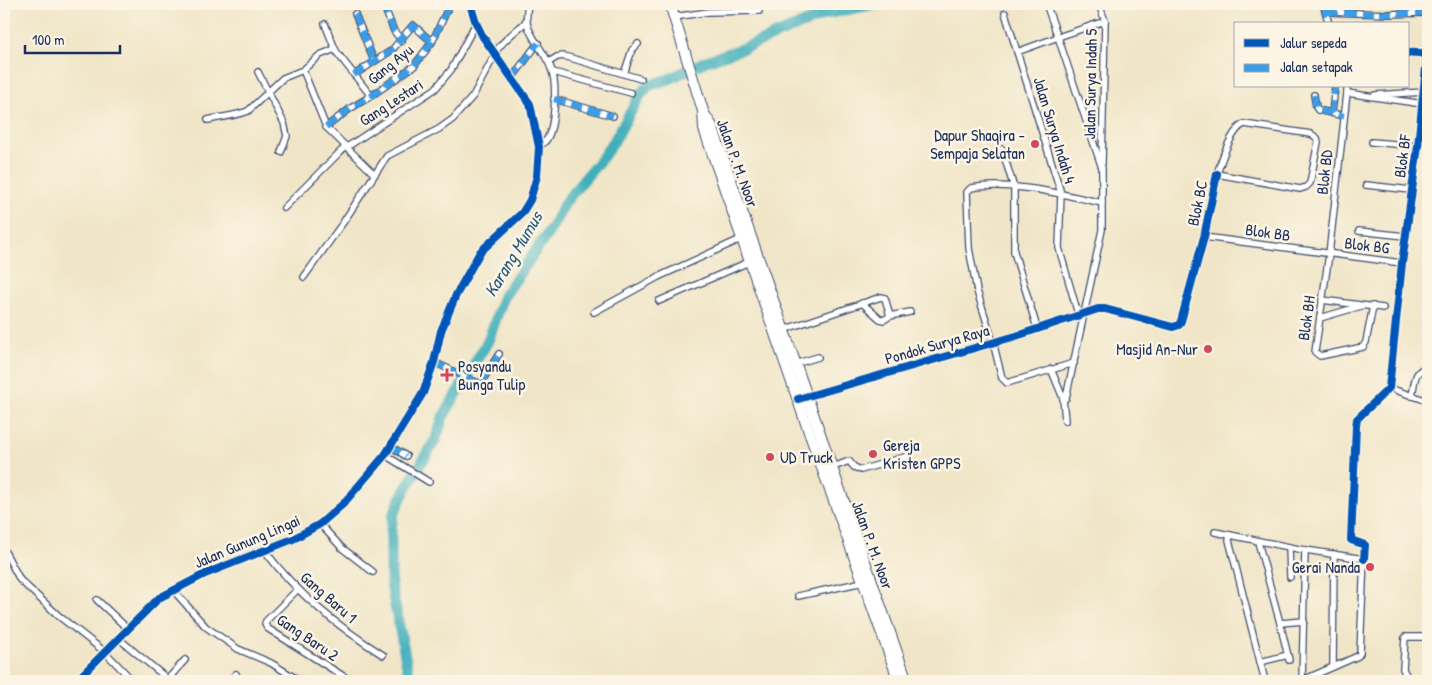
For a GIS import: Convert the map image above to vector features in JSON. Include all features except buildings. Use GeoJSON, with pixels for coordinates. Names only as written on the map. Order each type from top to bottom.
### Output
{"type":"FeatureCollection","features":[{"type":"Feature","properties":{"kind":"highway","name":"Jalan P. M. Noor"},"geometry":{"type":"LineString","coordinates":[[670,4],[703,111],[712,126],[754,261],[901,680]]}},
{"type":"Feature","properties":{"kind":"highway","name":"Jalan P. M. Noor"},"geometry":{"type":"LineString","coordinates":[[703,111],[704,129],[743,238],[783,330],[802,398],[831,468],[865,578]]}},
{"type":"Feature","properties":{"kind":"street"},"geometry":{"type":"LineString","coordinates":[[383,4],[394,30],[402,41]]}},
{"type":"Feature","properties":{"kind":"street","name":"Gang Ayu"},"geometry":{"type":"LineString","coordinates":[[326,127],[414,66],[432,42],[450,4]]}},
{"type":"Feature","properties":{"kind":"street","name":"Jalan Gunung Lingai"},"geometry":{"type":"LineString","coordinates":[[76,681],[159,598],[205,574],[293,539],[320,524],[343,504],[385,455],[423,393],[434,362],[441,331],[456,294],[480,252],[522,213],[530,200],[537,176],[539,147],[530,104],[494,54],[476,23],[470,4]]}},
{"type":"Feature","properties":{"kind":"street"},"geometry":{"type":"LineString","coordinates":[[528,4],[527,21],[531,34],[538,43],[553,72],[554,99],[552,124],[549,140],[539,147]]}},
{"type":"Feature","properties":{"kind":"street"},"geometry":{"type":"LineString","coordinates":[[1046,4],[1058,37]]}},
{"type":"Feature","properties":{"kind":"street"},"geometry":{"type":"LineString","coordinates":[[1323,4],[1328,22]]}},
{"type":"Feature","properties":{"kind":"street"},"geometry":{"type":"LineString","coordinates":[[1326,12],[1388,14],[1423,12],[1421,4]]}},
{"type":"Feature","properties":{"kind":"street"},"geometry":{"type":"LineString","coordinates":[[1100,5],[1105,21]]}},
{"type":"Feature","properties":{"kind":"street"},"geometry":{"type":"LineString","coordinates":[[674,17],[708,12],[759,11]]}},
{"type":"Feature","properties":{"kind":"street","name":"Jalan Surya Indah 4"},"geometry":{"type":"LineString","coordinates":[[1005,13],[1060,194],[1059,248],[1081,313]]}},
{"type":"Feature","properties":{"kind":"street"},"geometry":{"type":"LineString","coordinates":[[354,14],[374,61]]}},
{"type":"Feature","properties":{"kind":"street"},"geometry":{"type":"LineString","coordinates":[[304,277],[388,156],[439,129],[458,113],[473,96],[494,54],[527,21]]}},
{"type":"Feature","properties":{"kind":"street","name":"Jalan Surya Indah 5"},"geometry":{"type":"LineString","coordinates":[[1017,52],[1105,21],[1102,230],[1081,313],[1067,397],[1063,398]]}},
{"type":"Feature","properties":{"kind":"street","name":"Gang Lestari"},"geometry":{"type":"LineString","coordinates":[[284,208],[346,146],[432,92],[450,70],[476,23]]}},
{"type":"Feature","properties":{"kind":"street"},"geometry":{"type":"LineString","coordinates":[[325,24],[335,49],[372,96]]}},
{"type":"Feature","properties":{"kind":"street"},"geometry":{"type":"LineString","coordinates":[[354,75],[392,50],[402,41],[413,26],[432,42]]}},
{"type":"Feature","properties":{"kind":"street","name":"Jalan Surya Indah 5"},"geometry":{"type":"LineString","coordinates":[[1058,37],[1102,168]]}},
{"type":"Feature","properties":{"kind":"street"},"geometry":{"type":"LineString","coordinates":[[512,78],[538,43]]}},
{"type":"Feature","properties":{"kind":"street"},"geometry":{"type":"LineString","coordinates":[[624,74],[632,50],[638,44]]}},
{"type":"Feature","properties":{"kind":"street"},"geometry":{"type":"LineString","coordinates":[[208,120],[248,111],[283,78],[303,70],[320,55],[335,49]]}},
{"type":"Feature","properties":{"kind":"street","name":"Blok BF"},"geometry":{"type":"LineString","coordinates":[[1389,388],[1427,57],[1425,54],[1410,53]]}},
{"type":"Feature","properties":{"kind":"street"},"geometry":{"type":"LineString","coordinates":[[549,62],[564,56],[640,79]]}},
{"type":"Feature","properties":{"kind":"street"},"geometry":{"type":"LineString","coordinates":[[303,70],[326,127],[374,174]]}},
{"type":"Feature","properties":{"kind":"street"},"geometry":{"type":"LineString","coordinates":[[258,72],[284,124],[286,132],[285,144],[281,152]]}},
{"type":"Feature","properties":{"kind":"street"},"geometry":{"type":"LineString","coordinates":[[553,72],[631,93]]}},
{"type":"Feature","properties":{"kind":"street"},"geometry":{"type":"LineString","coordinates":[[1331,113],[1335,88]]}},
{"type":"Feature","properties":{"kind":"street"},"geometry":{"type":"LineString","coordinates":[[1347,90],[1370,96],[1423,104]]}},
{"type":"Feature","properties":{"kind":"street","name":"Blok BD"},"geometry":{"type":"LineString","coordinates":[[1329,254],[1347,90]]}},
{"type":"Feature","properties":{"kind":"street"},"geometry":{"type":"LineString","coordinates":[[1370,96],[1424,92]]}},
{"type":"Feature","properties":{"kind":"street"},"geometry":{"type":"LineString","coordinates":[[1314,95],[1318,110],[1344,116]]}},
{"type":"Feature","properties":{"kind":"street"},"geometry":{"type":"LineString","coordinates":[[554,99],[614,116]]}},
{"type":"Feature","properties":{"kind":"street","name":"Blok BC"},"geometry":{"type":"LineString","coordinates":[[1081,313],[1105,309],[1172,327],[1177,326],[1181,321],[1204,237],[1217,174],[1222,158],[1238,128],[1244,124],[1311,134],[1317,138],[1318,142],[1310,183],[1306,187],[1300,189],[1217,174]]}},
{"type":"Feature","properties":{"kind":"street"},"geometry":{"type":"LineString","coordinates":[[1372,142],[1418,146]]}},
{"type":"Feature","properties":{"kind":"street"},"geometry":{"type":"LineString","coordinates":[[1002,149],[1014,188],[1014,252],[1037,328]]}},
{"type":"Feature","properties":{"kind":"street"},"geometry":{"type":"LineString","coordinates":[[1366,185],[1411,190]]}},
{"type":"Feature","properties":{"kind":"street"},"geometry":{"type":"LineString","coordinates":[[1074,363],[1010,382],[1004,382],[978,291],[970,248],[967,192],[977,186],[1014,188],[1060,194],[1102,203]]}},
{"type":"Feature","properties":{"kind":"street"},"geometry":{"type":"LineString","coordinates":[[1359,231],[1405,236]]}},
{"type":"Feature","properties":{"kind":"street","name":"Blok BB"},"geometry":{"type":"LineString","coordinates":[[1204,237],[1329,254]]}},
{"type":"Feature","properties":{"kind":"street"},"geometry":{"type":"LineString","coordinates":[[594,312],[658,277],[743,238]]}},
{"type":"Feature","properties":{"kind":"street","name":"Blok BG"},"geometry":{"type":"LineString","coordinates":[[1329,254],[1402,263]]}},
{"type":"Feature","properties":{"kind":"street","name":"Blok BH"},"geometry":{"type":"LineString","coordinates":[[1329,254],[1316,354],[1320,356],[1361,348],[1366,342],[1373,306]]}},
{"type":"Feature","properties":{"kind":"street"},"geometry":{"type":"LineString","coordinates":[[659,301],[754,261]]}},
{"type":"Feature","properties":{"kind":"street"},"geometry":{"type":"LineString","coordinates":[[783,330],[881,297],[885,298],[890,316]]}},
{"type":"Feature","properties":{"kind":"street"},"geometry":{"type":"LineString","coordinates":[[1322,300],[1383,308]]}},
{"type":"Feature","properties":{"kind":"street"},"geometry":{"type":"LineString","coordinates":[[862,303],[880,319],[884,320],[890,316],[910,312]]}},
{"type":"Feature","properties":{"kind":"street"},"geometry":{"type":"LineString","coordinates":[[1320,318],[1364,305]]}},
{"type":"Feature","properties":{"kind":"street","name":"Pondok Surya Raya"},"geometry":{"type":"LineString","coordinates":[[802,398],[993,342],[1081,313]]}},
{"type":"Feature","properties":{"kind":"street"},"geometry":{"type":"LineString","coordinates":[[434,362],[462,374],[479,384],[499,354]]}},
{"type":"Feature","properties":{"kind":"street"},"geometry":{"type":"LineString","coordinates":[[794,364],[818,357]]}},
{"type":"Feature","properties":{"kind":"street"},"geometry":{"type":"LineString","coordinates":[[1412,396],[1417,372],[1428,366]]}},
{"type":"Feature","properties":{"kind":"street"},"geometry":{"type":"LineString","coordinates":[[1051,369],[1063,398],[1065,421]]}},
{"type":"Feature","properties":{"kind":"street"},"geometry":{"type":"LineString","coordinates":[[1302,549],[1301,681],[1358,656],[1360,653],[1365,544],[1351,540],[1356,426],[1358,419],[1389,388],[1428,400]]}},
{"type":"Feature","properties":{"kind":"street"},"geometry":{"type":"LineString","coordinates":[[390,446],[406,456]]}},
{"type":"Feature","properties":{"kind":"street"},"geometry":{"type":"LineString","coordinates":[[385,455],[427,481]]}},
{"type":"Feature","properties":{"kind":"street"},"geometry":{"type":"LineString","coordinates":[[831,468],[849,461],[854,467],[861,470],[908,456]]}},
{"type":"Feature","properties":{"kind":"street"},"geometry":{"type":"LineString","coordinates":[[320,524],[342,548],[373,572]]}},
{"type":"Feature","properties":{"kind":"street"},"geometry":{"type":"LineString","coordinates":[[1215,532],[1258,542],[1364,559]]}},
{"type":"Feature","properties":{"kind":"street"},"geometry":{"type":"LineString","coordinates":[[1230,535],[1231,549],[1265,681]]}},
{"type":"Feature","properties":{"kind":"street"},"geometry":{"type":"LineString","coordinates":[[1258,542],[1288,658],[1260,662]]}},
{"type":"Feature","properties":{"kind":"street"},"geometry":{"type":"LineString","coordinates":[[1290,547],[1290,577]]}},
{"type":"Feature","properties":{"kind":"street"},"geometry":{"type":"LineString","coordinates":[[4,550],[20,580],[60,617],[105,652],[133,681]]}},
{"type":"Feature","properties":{"kind":"street","name":"Gang Baru 1"},"geometry":{"type":"LineString","coordinates":[[265,550],[297,590],[327,617],[383,655]]}},
{"type":"Feature","properties":{"kind":"street"},"geometry":{"type":"LineString","coordinates":[[1333,666],[1334,554]]}},
{"type":"Feature","properties":{"kind":"street"},"geometry":{"type":"LineString","coordinates":[[798,596],[865,578]]}},
{"type":"Feature","properties":{"kind":"street"},"geometry":{"type":"LineString","coordinates":[[173,590],[206,627],[238,649],[271,662],[300,681]]}},
{"type":"Feature","properties":{"kind":"street","name":"Gang Baru 2"},"geometry":{"type":"LineString","coordinates":[[297,590],[265,624],[268,628],[351,681]]}},
{"type":"Feature","properties":{"kind":"street"},"geometry":{"type":"LineString","coordinates":[[96,600],[127,628]]}},
{"type":"Feature","properties":{"kind":"street"},"geometry":{"type":"LineString","coordinates":[[1280,623],[1301,622]]}},
{"type":"Feature","properties":{"kind":"street"},"geometry":{"type":"LineString","coordinates":[[1409,681],[1403,669],[1405,637],[1428,637]]}},
{"type":"Feature","properties":{"kind":"street"},"geometry":{"type":"LineString","coordinates":[[118,638],[169,680],[185,660]]}},
{"type":"Feature","properties":{"kind":"street"},"geometry":{"type":"LineString","coordinates":[[229,681],[236,674]]}},
{"type":"Feature","properties":{"kind":"street"},"geometry":{"type":"LineString","coordinates":[[881,681],[901,680]]}},
{"type":"Feature","properties":{"kind":"waterway","name":"Karang Mumus"},"geometry":{"type":"LineString","coordinates":[[410,681],[391,585],[391,530],[393,515],[405,490],[436,439],[443,417],[488,341],[504,296],[551,229],[566,201],[602,158],[641,94],[648,86],[826,14],[875,4]]}},
{"type":"Feature","properties":{"kind":"marked path"},"geometry":{"type":"LineString","coordinates":[[383,4],[394,31],[402,41]]}},
{"type":"Feature","properties":{"kind":"marked path"},"geometry":{"type":"LineString","coordinates":[[326,127],[414,66],[432,42],[450,4]]}},
{"type":"Feature","properties":{"kind":"marked path"},"geometry":{"type":"LineString","coordinates":[[1323,4],[1328,22]]}},
{"type":"Feature","properties":{"kind":"marked path"},"geometry":{"type":"LineString","coordinates":[[1326,12],[1423,13],[1421,4]]}},
{"type":"Feature","properties":{"kind":"marked path"},"geometry":{"type":"LineString","coordinates":[[355,14],[374,61]]}},
{"type":"Feature","properties":{"kind":"marked path"},"geometry":{"type":"LineString","coordinates":[[354,75],[392,50],[413,25],[432,42]]}},
{"type":"Feature","properties":{"kind":"marked path"},"geometry":{"type":"LineString","coordinates":[[512,78],[538,43]]}},
{"type":"Feature","properties":{"kind":"marked path"},"geometry":{"type":"LineString","coordinates":[[1332,113],[1335,88]]}},
{"type":"Feature","properties":{"kind":"marked path"},"geometry":{"type":"LineString","coordinates":[[1314,95],[1318,110],[1344,116]]}},
{"type":"Feature","properties":{"kind":"marked path"},"geometry":{"type":"LineString","coordinates":[[554,99],[613,116]]}},
{"type":"Feature","properties":{"kind":"marked path"},"geometry":{"type":"LineString","coordinates":[[434,362],[480,384],[499,354]]}},
{"type":"Feature","properties":{"kind":"marked path"},"geometry":{"type":"LineString","coordinates":[[390,446],[406,456]]}},
{"type":"Feature","properties":{"kind":"cycle path"},"geometry":{"type":"LineString","coordinates":[[76,681],[159,598],[205,574],[293,539],[320,524],[343,504],[385,455],[423,393],[434,362],[441,331],[456,295],[480,252],[522,213],[530,200],[537,176],[539,147],[530,104],[483,37],[470,4]]}},
{"type":"Feature","properties":{"kind":"cycle path"},"geometry":{"type":"LineString","coordinates":[[1364,559],[1365,545],[1351,540],[1356,426],[1357,419],[1389,388],[1427,57],[1422,53],[1410,53]]}},
{"type":"Feature","properties":{"kind":"cycle path"},"geometry":{"type":"LineString","coordinates":[[798,399],[1016,336],[1098,309],[1105,309],[1173,327],[1179,325],[1204,237],[1217,174]]}},
{"type":"Feature","properties":{"kind":"place","name":"Dapur Shaqira - Sempaja Selatan"},"geometry":{"type":"Point","coordinates":[1035,144]}},
{"type":"Feature","properties":{"kind":"place","name":"Masjid An-Nur"},"geometry":{"type":"Point","coordinates":[1208,349]}},
{"type":"Feature","properties":{"kind":"place","name":"Posyandu Bunga Tulip"},"geometry":{"type":"Point","coordinates":[447,375]}},
{"type":"Feature","properties":{"kind":"place","name":"Gereja Kristen GPPS"},"geometry":{"type":"Point","coordinates":[873,454]}},
{"type":"Feature","properties":{"kind":"place","name":"UD Truck"},"geometry":{"type":"Point","coordinates":[770,457]}},
{"type":"Feature","properties":{"kind":"place","name":"Gerai Nanda"},"geometry":{"type":"Point","coordinates":[1370,567]}}]}
